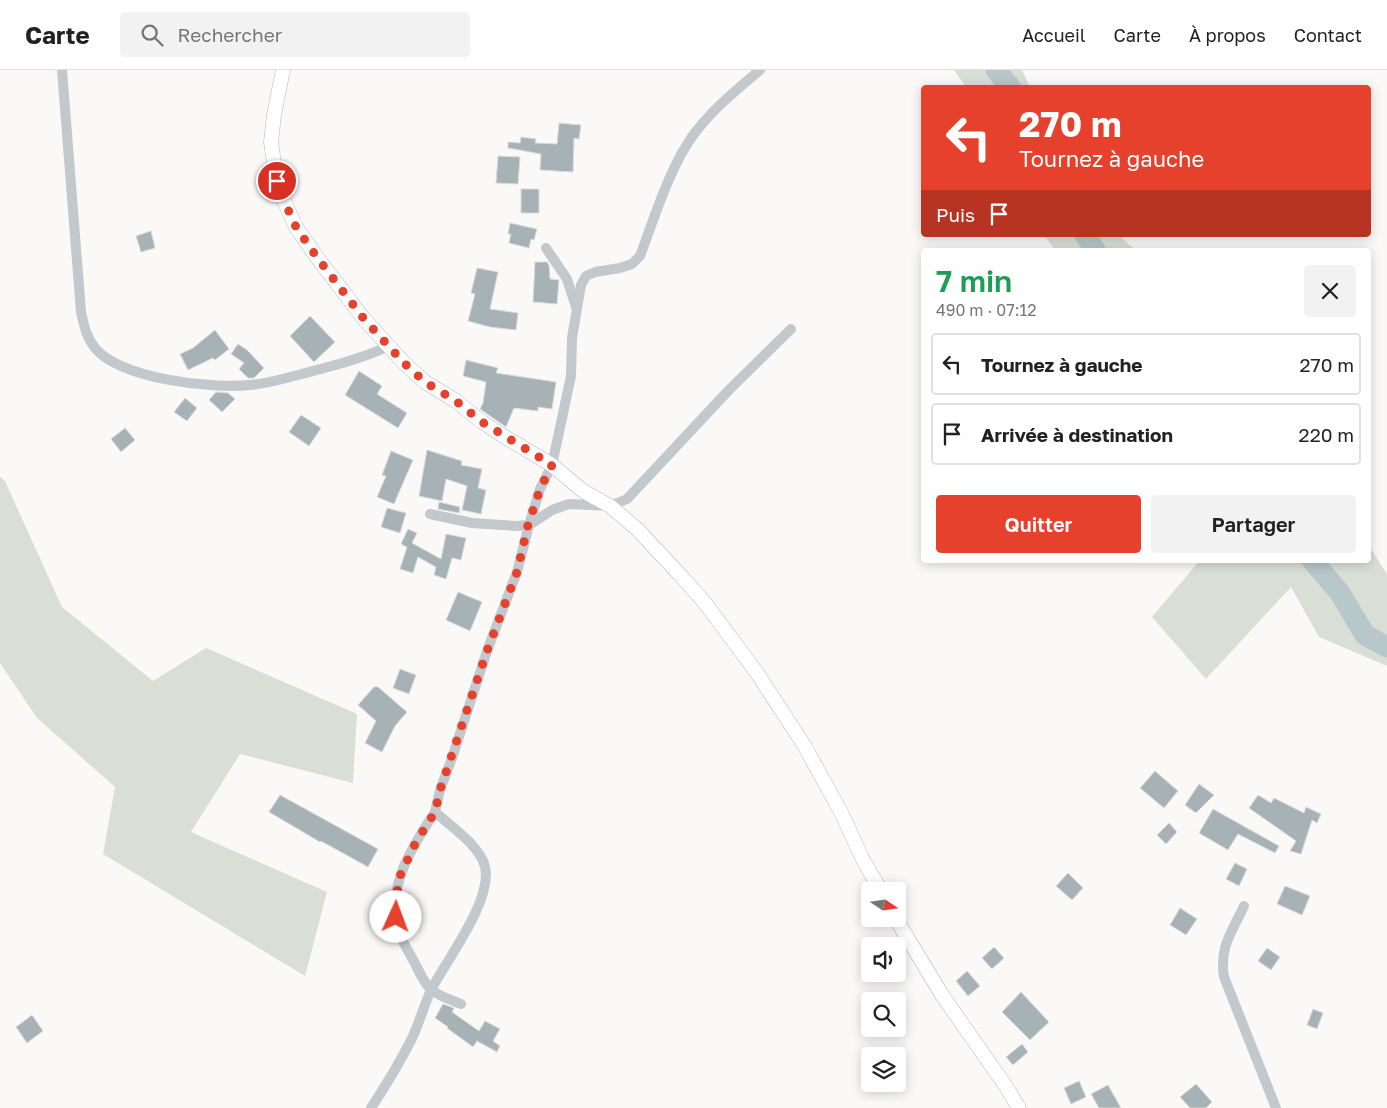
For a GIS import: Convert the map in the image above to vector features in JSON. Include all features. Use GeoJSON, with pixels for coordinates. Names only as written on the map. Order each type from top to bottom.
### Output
{"type":"FeatureCollection","features":[{"type":"Feature","properties":{"kind":"street"},"geometry":{"type":"LineString","coordinates":[[62,70],[81,312],[88,338],[102,355],[115,363],[152,376],[192,384],[230,387],[270,382],[342,363],[375,353],[389,346]]}},
{"type":"Feature","properties":{"kind":"street"},"geometry":{"type":"LineString","coordinates":[[283,70],[271,142],[274,170],[280,192],[296,227],[316,256],[364,319],[404,363],[425,382],[456,401],[482,422],[552,465],[583,491],[610,506],[637,529],[705,603],[757,673],[804,745],[842,814],[862,858],[876,882]]}},
{"type":"Feature","properties":{"kind":"street"},"geometry":{"type":"LineString","coordinates":[[461,1004],[431,991],[398,929],[395,904],[400,876],[416,842],[435,812],[440,790],[487,651],[517,572],[528,525],[540,489],[552,465],[571,376],[572,338],[581,285],[586,276],[595,272],[632,264],[640,256],[664,191],[693,135],[720,104],[760,70]]}},
{"type":"Feature","properties":{"kind":"street"},"geometry":{"type":"LineString","coordinates":[[546,248],[567,279],[576,308]]}},
{"type":"Feature","properties":{"kind":"street"},"geometry":{"type":"LineString","coordinates":[[430,514],[472,523],[516,526],[528,525],[552,510],[568,504],[610,506],[627,499],[728,391],[791,330]]}},
{"type":"Feature","properties":{"kind":"street"},"geometry":{"type":"LineString","coordinates":[[371,1108],[386,1086],[412,1038],[431,991],[467,930],[481,896],[486,873],[481,857],[476,849],[435,812]]}},
{"type":"Feature","properties":{"kind":"street"},"geometry":{"type":"LineString","coordinates":[[1244,906],[1228,937],[1223,953],[1223,971],[1276,1108]]}},
{"type":"Feature","properties":{"kind":"street"},"geometry":{"type":"LineString","coordinates":[[901,928],[942,995],[1019,1108]]}},
{"type":"Feature","properties":{"kind":"shaded area"},"geometry":{"type":"Polygon","coordinates":[[[954,70],[1022,70],[1029,85],[965,85],[954,70]]]}},
{"type":"Feature","properties":{"kind":"shaded area"},"geometry":{"type":"Polygon","coordinates":[[[1045,237],[1121,237],[1133,248],[1054,248],[1045,237]]]}},
{"type":"Feature","properties":{"kind":"shaded area"},"geometry":{"type":"Polygon","coordinates":[[[0,477],[5,481],[62,607],[153,681],[206,648],[357,714],[353,783],[240,754],[191,832],[327,892],[305,976],[103,854],[115,787],[37,718],[0,663],[0,477]]]}},
{"type":"Feature","properties":{"kind":"shaded area"},"geometry":{"type":"Polygon","coordinates":[[[1371,549],[1387,574],[1387,666],[1319,637],[1291,587],[1206,679],[1152,617],[1197,563],[1371,563],[1371,549]]]}},
{"type":"Feature","properties":{"kind":"building"},"geometry":{"type":"Polygon","coordinates":[[[559,123],[581,125],[579,139],[574,138],[573,172],[540,170],[541,154],[508,148],[508,142],[520,143],[521,137],[536,139],[535,143],[557,144],[559,123]]]}},
{"type":"Feature","properties":{"kind":"building"},"geometry":{"type":"Polygon","coordinates":[[[498,156],[520,157],[518,184],[496,183],[498,156]]]}},
{"type":"Feature","properties":{"kind":"building"},"geometry":{"type":"Polygon","coordinates":[[[521,189],[539,189],[539,213],[521,213],[521,189]]]}},
{"type":"Feature","properties":{"kind":"building"},"geometry":{"type":"Polygon","coordinates":[[[510,223],[537,229],[534,240],[531,239],[529,248],[509,243],[511,234],[508,234],[510,223]]]}},
{"type":"Feature","properties":{"kind":"building"},"geometry":{"type":"Polygon","coordinates":[[[151,231],[155,248],[141,252],[136,236],[151,231]]]}},
{"type":"Feature","properties":{"kind":"building"},"geometry":{"type":"Polygon","coordinates":[[[535,262],[547,262],[550,279],[559,280],[557,304],[533,302],[535,262]]]}},
{"type":"Feature","properties":{"kind":"building"},"geometry":{"type":"Polygon","coordinates":[[[477,268],[498,272],[490,309],[518,313],[516,330],[490,327],[468,321],[475,294],[471,293],[477,268]]]}},
{"type":"Feature","properties":{"kind":"building"},"geometry":{"type":"Polygon","coordinates":[[[310,316],[335,342],[314,362],[290,336],[310,316]]]}},
{"type":"Feature","properties":{"kind":"building"},"geometry":{"type":"Polygon","coordinates":[[[215,330],[229,349],[215,360],[213,358],[188,370],[180,354],[193,348],[215,330]]]}},
{"type":"Feature","properties":{"kind":"building"},"geometry":{"type":"Polygon","coordinates":[[[238,344],[247,350],[264,368],[254,378],[248,378],[239,369],[244,363],[231,354],[238,344]]]}},
{"type":"Feature","properties":{"kind":"building"},"geometry":{"type":"Polygon","coordinates":[[[466,360],[498,368],[496,373],[556,382],[552,409],[538,407],[538,411],[514,408],[506,427],[480,409],[483,403],[486,382],[463,376],[466,360]]]}},
{"type":"Feature","properties":{"kind":"building"},"geometry":{"type":"Polygon","coordinates":[[[359,371],[382,386],[377,394],[407,413],[398,428],[345,395],[359,371]]]}},
{"type":"Feature","properties":{"kind":"building"},"geometry":{"type":"Polygon","coordinates":[[[216,392],[228,393],[235,399],[222,412],[209,400],[216,392]]]}},
{"type":"Feature","properties":{"kind":"building"},"geometry":{"type":"Polygon","coordinates":[[[185,398],[197,408],[187,421],[174,412],[185,398]]]}},
{"type":"Feature","properties":{"kind":"building"},"geometry":{"type":"Polygon","coordinates":[[[301,415],[321,428],[309,446],[289,432],[301,415]]]}},
{"type":"Feature","properties":{"kind":"building"},"geometry":{"type":"Polygon","coordinates":[[[125,428],[135,440],[121,452],[111,439],[125,428]]]}},
{"type":"Feature","properties":{"kind":"building"},"geometry":{"type":"Polygon","coordinates":[[[427,450],[462,461],[461,465],[482,469],[478,488],[486,490],[481,514],[462,510],[467,486],[446,479],[442,501],[419,496],[427,450]]]}},
{"type":"Feature","properties":{"kind":"building"},"geometry":{"type":"Polygon","coordinates":[[[391,451],[413,460],[394,504],[377,497],[386,476],[382,475],[391,451]]]}},
{"type":"Feature","properties":{"kind":"building"},"geometry":{"type":"Polygon","coordinates":[[[439,502],[460,507],[459,513],[438,509],[439,502]]]}},
{"type":"Feature","properties":{"kind":"building"},"geometry":{"type":"Polygon","coordinates":[[[387,508],[406,513],[400,533],[381,527],[387,508]]]}},
{"type":"Feature","properties":{"kind":"building"},"geometry":{"type":"Polygon","coordinates":[[[408,529],[417,533],[412,543],[441,559],[446,534],[466,538],[461,560],[452,558],[446,579],[434,575],[436,567],[418,557],[413,573],[400,569],[407,547],[401,544],[408,529]]]}},
{"type":"Feature","properties":{"kind":"building"},"geometry":{"type":"Polygon","coordinates":[[[458,592],[482,602],[470,631],[446,620],[458,592]]]}},
{"type":"Feature","properties":{"kind":"building"},"geometry":{"type":"Polygon","coordinates":[[[400,669],[416,675],[409,694],[393,688],[400,669]]]}},
{"type":"Feature","properties":{"kind":"building"},"geometry":{"type":"Polygon","coordinates":[[[374,687],[378,687],[407,712],[395,726],[382,752],[365,743],[376,721],[358,705],[374,687]]]}},
{"type":"Feature","properties":{"kind":"building"},"geometry":{"type":"Polygon","coordinates":[[[1155,771],[1178,791],[1164,808],[1140,788],[1155,771]]]}},
{"type":"Feature","properties":{"kind":"building"},"geometry":{"type":"Polygon","coordinates":[[[1199,784],[1214,795],[1196,813],[1185,805],[1199,784]]]}},
{"type":"Feature","properties":{"kind":"building"},"geometry":{"type":"Polygon","coordinates":[[[280,795],[378,849],[368,867],[269,812],[280,795]]]}},
{"type":"Feature","properties":{"kind":"building"},"geometry":{"type":"Polygon","coordinates":[[[1258,795],[1271,803],[1274,798],[1304,813],[1306,807],[1321,814],[1317,823],[1312,820],[1301,854],[1290,851],[1296,841],[1249,808],[1258,795]]]}},
{"type":"Feature","properties":{"kind":"building"},"geometry":{"type":"Polygon","coordinates":[[[1213,809],[1279,846],[1275,853],[1238,834],[1228,850],[1199,833],[1213,809]]]}},
{"type":"Feature","properties":{"kind":"building"},"geometry":{"type":"Polygon","coordinates":[[[1169,823],[1177,832],[1166,844],[1157,835],[1169,823]]]}},
{"type":"Feature","properties":{"kind":"building"},"geometry":{"type":"Polygon","coordinates":[[[1235,863],[1247,869],[1239,886],[1226,879],[1235,863]]]}},
{"type":"Feature","properties":{"kind":"building"},"geometry":{"type":"Polygon","coordinates":[[[1068,873],[1083,888],[1072,900],[1056,886],[1068,873]]]}},
{"type":"Feature","properties":{"kind":"building"},"geometry":{"type":"Polygon","coordinates":[[[1285,886],[1310,896],[1302,915],[1277,904],[1285,886]]]}},
{"type":"Feature","properties":{"kind":"building"},"geometry":{"type":"Polygon","coordinates":[[[1180,908],[1197,919],[1186,935],[1170,925],[1180,908]]]}},
{"type":"Feature","properties":{"kind":"building"},"geometry":{"type":"Polygon","coordinates":[[[994,947],[1004,958],[992,969],[982,958],[994,947]]]}},
{"type":"Feature","properties":{"kind":"building"},"geometry":{"type":"Polygon","coordinates":[[[1267,948],[1280,957],[1271,970],[1258,961],[1267,948]]]}},
{"type":"Feature","properties":{"kind":"building"},"geometry":{"type":"Polygon","coordinates":[[[967,971],[980,986],[968,996],[956,981],[967,971]]]}},
{"type":"Feature","properties":{"kind":"building"},"geometry":{"type":"Polygon","coordinates":[[[1021,992],[1049,1022],[1030,1040],[1002,1012],[1021,992]]]}},
{"type":"Feature","properties":{"kind":"building"},"geometry":{"type":"Polygon","coordinates":[[[443,1004],[454,1008],[452,1012],[479,1031],[485,1021],[500,1029],[493,1041],[500,1046],[497,1052],[477,1041],[473,1047],[435,1018],[443,1004]]]}},
{"type":"Feature","properties":{"kind":"building"},"geometry":{"type":"Polygon","coordinates":[[[1313,1009],[1323,1013],[1317,1029],[1307,1025],[1313,1009]]]}},
{"type":"Feature","properties":{"kind":"building"},"geometry":{"type":"Polygon","coordinates":[[[32,1015],[43,1031],[27,1043],[16,1027],[32,1015]]]}},
{"type":"Feature","properties":{"kind":"building"},"geometry":{"type":"Polygon","coordinates":[[[1022,1044],[1028,1052],[1013,1065],[1006,1057],[1022,1044]]]}},
{"type":"Feature","properties":{"kind":"building"},"geometry":{"type":"Polygon","coordinates":[[[1079,1081],[1086,1097],[1071,1104],[1064,1088],[1079,1081]]]}},
{"type":"Feature","properties":{"kind":"building"},"geometry":{"type":"Polygon","coordinates":[[[1196,1084],[1212,1102],[1206,1108],[1190,1108],[1180,1097],[1196,1084]]]}},
{"type":"Feature","properties":{"kind":"building"},"geometry":{"type":"Polygon","coordinates":[[[1108,1085],[1121,1108],[1099,1108],[1091,1094],[1108,1085]]]}},
{"type":"Feature","properties":{"kind":"waterway"},"geometry":{"type":"LineString","coordinates":[[996,70],[1008,85]]}},
{"type":"Feature","properties":{"kind":"waterway"},"geometry":{"type":"LineString","coordinates":[[1086,237],[1094,248]]}},
{"type":"Feature","properties":{"kind":"waterway"},"geometry":{"type":"LineString","coordinates":[[1315,563],[1340,593],[1365,635],[1387,647]]}},
{"type":"Feature","properties":{"kind":"route"},"geometry":{"type":"LineString","coordinates":[[277,181],[296,227],[316,256],[338,282],[364,319],[404,363],[425,382],[456,401],[482,422],[552,465],[540,489],[528,525],[517,572],[487,651],[440,790],[435,812],[416,842],[400,876],[395,904],[396,917]]}}]}
